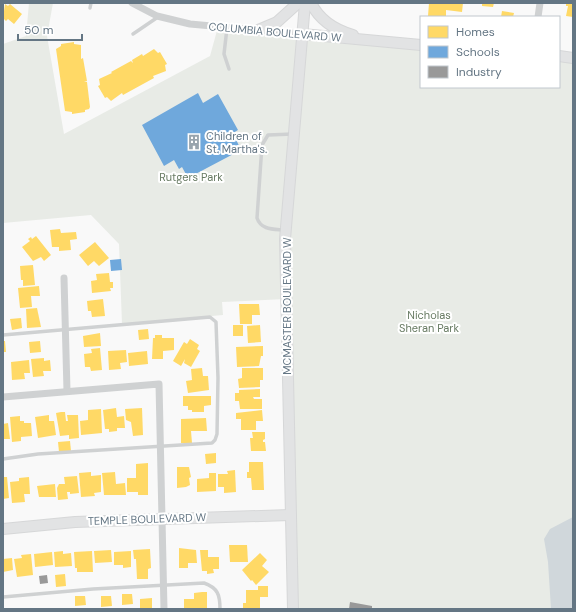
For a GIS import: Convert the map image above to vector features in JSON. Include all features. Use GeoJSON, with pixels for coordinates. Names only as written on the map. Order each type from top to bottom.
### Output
{"type":"FeatureCollection","features":[{"type":"Feature","properties":{"kind":"street","name":"COLUMBIA BOULEVARD W"},"geometry":{"type":"LineString","coordinates":[[132,3],[159,16],[190,24],[420,44]]}},
{"type":"Feature","properties":{"kind":"street"},"geometry":{"type":"LineString","coordinates":[[258,30],[278,22],[298,3]]}},
{"type":"Feature","properties":{"kind":"street","name":"MCMASTER BOULEVARD W"},"geometry":{"type":"LineString","coordinates":[[293,609],[286,317],[286,230],[305,3]]}},
{"type":"Feature","properties":{"kind":"street"},"geometry":{"type":"LineString","coordinates":[[311,3],[317,14],[326,23],[345,33],[367,40]]}},
{"type":"Feature","properties":{"kind":"street"},"geometry":{"type":"LineString","coordinates":[[538,16],[540,3]]}},
{"type":"Feature","properties":{"kind":"street"},"geometry":{"type":"LineString","coordinates":[[560,56],[573,58]]}},
{"type":"Feature","properties":{"kind":"street"},"geometry":{"type":"LineString","coordinates":[[64,278],[67,391]]}},
{"type":"Feature","properties":{"kind":"street"},"geometry":{"type":"LineString","coordinates":[[3,397],[159,384],[164,609]]}},
{"type":"Feature","properties":{"kind":"street","name":"TEMPLE BOULEVARD W"},"geometry":{"type":"LineString","coordinates":[[3,529],[75,522],[290,515]]}},
{"type":"Feature","properties":{"kind":"lane"},"geometry":{"type":"LineString","coordinates":[[90,8],[91,3]]}},
{"type":"Feature","properties":{"kind":"lane"},"geometry":{"type":"LineString","coordinates":[[133,34],[159,16]]}},
{"type":"Feature","properties":{"kind":"lane"},"geometry":{"type":"LineString","coordinates":[[227,28],[224,54],[229,69]]}},
{"type":"Feature","properties":{"kind":"lane"},"geometry":{"type":"LineString","coordinates":[[286,230],[268,228],[259,224],[257,218],[262,145],[268,135],[294,134]]}},
{"type":"Feature","properties":{"kind":"lane"},"geometry":{"type":"LineString","coordinates":[[3,335],[210,317],[216,322],[218,378],[216,440],[212,443],[38,454],[3,459]]}},
{"type":"Feature","properties":{"kind":"lane"},"geometry":{"type":"LineString","coordinates":[[3,597],[93,589],[204,583],[211,586],[219,594],[220,609]]}},
{"type":"Feature","properties":{"kind":"green space","name":"Nicholas Sheran Park"},"geometry":{"type":"Polygon","coordinates":[[[29,3],[53,3],[47,36],[64,134],[210,56],[218,27],[420,45],[420,88],[560,88],[560,56],[573,58],[573,609],[293,609],[286,299],[222,302],[223,315],[122,324],[119,244],[91,215],[3,223],[3,44],[26,36],[29,3]]]}},
{"type":"Feature","properties":{"kind":"shaded area"},"geometry":{"type":"Polygon","coordinates":[[[573,517],[573,609],[551,609],[548,562],[544,539],[550,529],[573,517]]]}},
{"type":"Feature","properties":{"kind":"building: Homes"},"geometry":{"type":"Polygon","coordinates":[[[429,3],[463,3],[462,12],[446,10],[446,16],[428,16],[429,3]]]}},
{"type":"Feature","properties":{"kind":"building: Homes"},"geometry":{"type":"Polygon","coordinates":[[[482,3],[494,3],[493,7],[482,6],[482,3]]]}},
{"type":"Feature","properties":{"kind":"building: Homes"},"geometry":{"type":"Polygon","coordinates":[[[566,3],[573,3],[573,17],[566,16],[568,6],[566,6],[566,3]]]}},
{"type":"Feature","properties":{"kind":"building: Homes"},"geometry":{"type":"Polygon","coordinates":[[[5,4],[8,6],[10,4],[22,14],[14,24],[8,19],[6,21],[3,18],[5,4]]]}},
{"type":"Feature","properties":{"kind":"building: Homes"},"geometry":{"type":"Polygon","coordinates":[[[502,11],[514,13],[513,16],[501,16],[502,11]]]}},
{"type":"Feature","properties":{"kind":"building: Homes"},"geometry":{"type":"Polygon","coordinates":[[[74,42],[74,44],[81,45],[81,59],[83,58],[87,81],[84,82],[87,82],[90,107],[89,109],[85,110],[85,112],[72,114],[72,112],[65,111],[56,49],[61,46],[61,44],[74,42]]]}},
{"type":"Feature","properties":{"kind":"building: Homes"},"geometry":{"type":"Polygon","coordinates":[[[154,49],[158,53],[160,52],[167,64],[165,65],[166,71],[153,76],[154,78],[123,95],[122,93],[111,101],[107,97],[105,98],[98,86],[100,85],[99,79],[131,61],[133,63],[132,60],[142,54],[143,56],[154,49]]]}},
{"type":"Feature","properties":{"kind":"building: Homes"},"geometry":{"type":"Polygon","coordinates":[[[60,229],[61,233],[76,232],[77,239],[70,240],[71,250],[59,251],[59,247],[52,247],[50,230],[60,229]]]}},
{"type":"Feature","properties":{"kind":"building: Homes"},"geometry":{"type":"Polygon","coordinates":[[[36,236],[51,255],[44,261],[41,257],[33,261],[22,247],[30,241],[28,239],[31,237],[32,239],[36,236]]]}},
{"type":"Feature","properties":{"kind":"building: Homes"},"geometry":{"type":"Polygon","coordinates":[[[95,242],[109,258],[99,266],[94,261],[88,266],[79,255],[95,242]]]}},
{"type":"Feature","properties":{"kind":"building: Homes"},"geometry":{"type":"Polygon","coordinates":[[[33,265],[35,285],[23,286],[20,266],[33,265]]]}},
{"type":"Feature","properties":{"kind":"building: Homes"},"geometry":{"type":"Polygon","coordinates":[[[109,273],[110,282],[113,282],[113,288],[110,288],[111,291],[92,293],[91,281],[97,280],[96,274],[109,273]]]}},
{"type":"Feature","properties":{"kind":"building: Homes"},"geometry":{"type":"Polygon","coordinates":[[[39,286],[40,296],[31,296],[32,307],[20,308],[18,288],[39,286]]]}},
{"type":"Feature","properties":{"kind":"building: Homes"},"geometry":{"type":"Polygon","coordinates":[[[103,299],[105,316],[92,317],[91,311],[88,311],[87,301],[103,299]]]}},
{"type":"Feature","properties":{"kind":"building: Homes"},"geometry":{"type":"Polygon","coordinates":[[[239,304],[259,304],[260,315],[252,315],[252,324],[240,324],[239,304]]]}},
{"type":"Feature","properties":{"kind":"building: Homes"},"geometry":{"type":"Polygon","coordinates":[[[37,308],[41,327],[27,328],[26,309],[37,308]]]}},
{"type":"Feature","properties":{"kind":"building: Homes"},"geometry":{"type":"Polygon","coordinates":[[[21,318],[22,328],[12,330],[10,319],[21,318]]]}},
{"type":"Feature","properties":{"kind":"building: Homes"},"geometry":{"type":"Polygon","coordinates":[[[233,325],[243,325],[243,336],[233,336],[233,325]]]}},
{"type":"Feature","properties":{"kind":"building: Homes"},"geometry":{"type":"Polygon","coordinates":[[[260,325],[261,342],[248,343],[247,326],[260,325]]]}},
{"type":"Feature","properties":{"kind":"building: Homes"},"geometry":{"type":"Polygon","coordinates":[[[148,329],[149,339],[139,340],[138,330],[148,329]]]}},
{"type":"Feature","properties":{"kind":"building: Homes"},"geometry":{"type":"Polygon","coordinates":[[[100,333],[101,346],[84,347],[83,336],[100,333]]]}},
{"type":"Feature","properties":{"kind":"building: Homes"},"geometry":{"type":"Polygon","coordinates":[[[155,335],[162,335],[162,338],[174,338],[174,350],[163,351],[163,359],[152,359],[153,338],[155,338],[155,335]]]}},
{"type":"Feature","properties":{"kind":"building: Homes"},"geometry":{"type":"Polygon","coordinates":[[[190,339],[199,345],[197,349],[200,351],[191,367],[184,363],[185,359],[181,366],[173,361],[184,342],[187,344],[190,339]]]}},
{"type":"Feature","properties":{"kind":"building: Homes"},"geometry":{"type":"Polygon","coordinates":[[[3,341],[5,341],[6,352],[3,352],[3,341]]]}},
{"type":"Feature","properties":{"kind":"building: Homes"},"geometry":{"type":"Polygon","coordinates":[[[40,341],[41,352],[30,353],[29,342],[40,341]]]}},
{"type":"Feature","properties":{"kind":"building: Homes"},"geometry":{"type":"Polygon","coordinates":[[[263,346],[263,356],[261,356],[259,366],[237,367],[236,347],[263,346]]]}},
{"type":"Feature","properties":{"kind":"building: Homes"},"geometry":{"type":"Polygon","coordinates":[[[100,348],[102,370],[91,371],[90,367],[85,367],[84,354],[92,353],[91,349],[100,348]]]}},
{"type":"Feature","properties":{"kind":"building: Homes"},"geometry":{"type":"Polygon","coordinates":[[[126,350],[127,362],[120,363],[121,369],[109,370],[108,351],[126,350]]]}},
{"type":"Feature","properties":{"kind":"building: Homes"},"geometry":{"type":"Polygon","coordinates":[[[147,351],[148,364],[129,366],[128,353],[147,351]]]}},
{"type":"Feature","properties":{"kind":"building: Homes"},"geometry":{"type":"Polygon","coordinates":[[[44,358],[44,361],[50,360],[51,371],[43,371],[44,376],[33,377],[31,359],[44,358]]]}},
{"type":"Feature","properties":{"kind":"building: Homes"},"geometry":{"type":"Polygon","coordinates":[[[29,360],[30,373],[24,373],[25,379],[12,380],[11,362],[29,360]]]}},
{"type":"Feature","properties":{"kind":"building: Homes"},"geometry":{"type":"Polygon","coordinates":[[[202,368],[203,376],[208,376],[209,390],[188,393],[186,381],[192,380],[191,369],[202,368]]]}},
{"type":"Feature","properties":{"kind":"building: Homes"},"geometry":{"type":"Polygon","coordinates":[[[242,368],[263,368],[263,380],[260,380],[260,387],[239,388],[238,379],[242,378],[242,368]]]}},
{"type":"Feature","properties":{"kind":"building: Homes"},"geometry":{"type":"Polygon","coordinates":[[[260,389],[260,397],[253,397],[254,399],[262,399],[262,409],[240,409],[239,401],[235,401],[235,393],[239,393],[239,390],[260,389]]]}},
{"type":"Feature","properties":{"kind":"building: Homes"},"geometry":{"type":"Polygon","coordinates":[[[183,396],[211,396],[211,405],[204,406],[204,412],[192,412],[192,410],[188,410],[188,406],[183,406],[183,396]]]}},
{"type":"Feature","properties":{"kind":"building: Homes"},"geometry":{"type":"Polygon","coordinates":[[[116,408],[117,417],[124,416],[125,428],[117,428],[117,431],[109,432],[109,429],[105,429],[103,410],[116,408]]]}},
{"type":"Feature","properties":{"kind":"building: Homes"},"geometry":{"type":"Polygon","coordinates":[[[142,408],[143,435],[133,436],[131,422],[126,420],[125,409],[142,408]]]}},
{"type":"Feature","properties":{"kind":"building: Homes"},"geometry":{"type":"Polygon","coordinates":[[[101,409],[102,433],[81,435],[80,421],[88,420],[88,410],[101,409]]]}},
{"type":"Feature","properties":{"kind":"building: Homes"},"geometry":{"type":"Polygon","coordinates":[[[262,410],[263,421],[256,421],[256,430],[241,430],[241,419],[236,419],[236,413],[262,410]]]}},
{"type":"Feature","properties":{"kind":"building: Homes"},"geometry":{"type":"Polygon","coordinates":[[[65,412],[66,421],[68,421],[67,415],[78,415],[79,438],[69,439],[69,435],[60,436],[56,413],[65,412]]]}},
{"type":"Feature","properties":{"kind":"building: Homes"},"geometry":{"type":"Polygon","coordinates":[[[49,415],[49,421],[54,421],[56,435],[38,438],[35,417],[49,415]]]}},
{"type":"Feature","properties":{"kind":"building: Homes"},"geometry":{"type":"Polygon","coordinates":[[[20,416],[20,421],[24,421],[24,423],[31,423],[32,436],[21,437],[21,441],[12,442],[10,417],[20,416]]]}},
{"type":"Feature","properties":{"kind":"building: Homes"},"geometry":{"type":"Polygon","coordinates":[[[206,418],[207,431],[191,431],[192,443],[181,443],[181,419],[206,418]]]}},
{"type":"Feature","properties":{"kind":"building: Homes"},"geometry":{"type":"Polygon","coordinates":[[[8,423],[10,439],[3,439],[3,424],[8,423]]]}},
{"type":"Feature","properties":{"kind":"building: Homes"},"geometry":{"type":"Polygon","coordinates":[[[252,432],[265,432],[265,439],[263,442],[265,442],[266,451],[251,451],[250,438],[253,438],[252,432]]]}},
{"type":"Feature","properties":{"kind":"building: Homes"},"geometry":{"type":"Polygon","coordinates":[[[70,441],[71,451],[59,452],[58,442],[70,441]]]}},
{"type":"Feature","properties":{"kind":"building: Homes"},"geometry":{"type":"Polygon","coordinates":[[[216,453],[216,463],[206,464],[205,454],[216,453]]]}},
{"type":"Feature","properties":{"kind":"building: Homes"},"geometry":{"type":"Polygon","coordinates":[[[249,462],[263,462],[264,490],[252,490],[251,478],[247,478],[247,472],[249,472],[249,462]]]}},
{"type":"Feature","properties":{"kind":"building: Homes"},"geometry":{"type":"Polygon","coordinates":[[[148,463],[148,495],[138,495],[138,492],[127,492],[127,478],[136,478],[136,464],[148,463]]]}},
{"type":"Feature","properties":{"kind":"building: Homes"},"geometry":{"type":"Polygon","coordinates":[[[177,467],[189,467],[191,477],[189,478],[190,485],[177,488],[177,467]]]}},
{"type":"Feature","properties":{"kind":"building: Homes"},"geometry":{"type":"Polygon","coordinates":[[[235,470],[236,492],[224,493],[224,487],[218,487],[218,474],[228,474],[227,471],[235,470]]]}},
{"type":"Feature","properties":{"kind":"building: Homes"},"geometry":{"type":"Polygon","coordinates":[[[91,472],[91,476],[101,475],[101,492],[94,493],[95,496],[81,497],[79,473],[91,472]]]}},
{"type":"Feature","properties":{"kind":"building: Homes"},"geometry":{"type":"Polygon","coordinates":[[[115,472],[116,484],[125,483],[126,495],[104,495],[102,473],[115,472]]]}},
{"type":"Feature","properties":{"kind":"building: Homes"},"geometry":{"type":"Polygon","coordinates":[[[209,473],[216,473],[216,491],[197,492],[197,479],[209,478],[209,473]]]}},
{"type":"Feature","properties":{"kind":"building: Homes"},"geometry":{"type":"Polygon","coordinates":[[[77,476],[79,493],[70,494],[70,492],[67,492],[68,499],[58,500],[57,488],[59,484],[65,484],[64,477],[77,476]]]}},
{"type":"Feature","properties":{"kind":"building: Homes"},"geometry":{"type":"Polygon","coordinates":[[[3,477],[7,477],[9,498],[3,499],[3,477]]]}},
{"type":"Feature","properties":{"kind":"building: Homes"},"geometry":{"type":"Polygon","coordinates":[[[29,477],[30,494],[24,494],[25,502],[12,503],[10,482],[19,481],[19,478],[29,477]]]}},
{"type":"Feature","properties":{"kind":"building: Homes"},"geometry":{"type":"Polygon","coordinates":[[[55,484],[56,497],[39,497],[37,486],[55,484]]]}},
{"type":"Feature","properties":{"kind":"building: Homes"},"geometry":{"type":"Polygon","coordinates":[[[229,545],[247,545],[248,562],[230,562],[229,545]]]}},
{"type":"Feature","properties":{"kind":"building: Homes"},"geometry":{"type":"Polygon","coordinates":[[[179,548],[196,550],[197,563],[188,563],[188,568],[179,568],[179,548]]]}},
{"type":"Feature","properties":{"kind":"building: Homes"},"geometry":{"type":"Polygon","coordinates":[[[150,549],[151,568],[148,569],[148,579],[137,579],[136,559],[134,559],[133,550],[150,549]]]}},
{"type":"Feature","properties":{"kind":"building: Homes"},"geometry":{"type":"Polygon","coordinates":[[[111,550],[112,562],[95,563],[94,551],[111,550]]]}},
{"type":"Feature","properties":{"kind":"building: Homes"},"geometry":{"type":"Polygon","coordinates":[[[200,550],[208,550],[208,557],[219,557],[219,569],[213,569],[214,573],[207,574],[207,571],[202,571],[200,550]]]}},
{"type":"Feature","properties":{"kind":"building: Homes"},"geometry":{"type":"Polygon","coordinates":[[[63,551],[63,554],[71,553],[72,566],[55,567],[54,552],[63,551]]]}},
{"type":"Feature","properties":{"kind":"building: Homes"},"geometry":{"type":"Polygon","coordinates":[[[92,551],[93,572],[77,572],[77,568],[75,568],[74,552],[92,551]]]}},
{"type":"Feature","properties":{"kind":"building: Homes"},"geometry":{"type":"Polygon","coordinates":[[[131,551],[131,567],[123,568],[123,565],[114,565],[114,552],[131,551]]]}},
{"type":"Feature","properties":{"kind":"building: Homes"},"geometry":{"type":"Polygon","coordinates":[[[52,552],[53,565],[35,567],[34,554],[52,552]]]}},
{"type":"Feature","properties":{"kind":"building: Homes"},"geometry":{"type":"Polygon","coordinates":[[[260,553],[267,560],[262,566],[269,572],[256,585],[242,570],[260,553]]]}},
{"type":"Feature","properties":{"kind":"building: Homes"},"geometry":{"type":"Polygon","coordinates":[[[31,554],[33,575],[17,577],[14,559],[22,558],[21,555],[31,554]]]}},
{"type":"Feature","properties":{"kind":"building: Homes"},"geometry":{"type":"Polygon","coordinates":[[[12,558],[13,570],[3,572],[3,559],[12,558]]]}},
{"type":"Feature","properties":{"kind":"building: Homes"},"geometry":{"type":"Polygon","coordinates":[[[65,574],[66,586],[56,587],[55,575],[65,574]]]}},
{"type":"Feature","properties":{"kind":"building: Homes"},"geometry":{"type":"Polygon","coordinates":[[[258,586],[268,586],[268,597],[260,597],[260,608],[243,608],[243,603],[246,603],[246,590],[258,590],[258,586]]]}},
{"type":"Feature","properties":{"kind":"building: Homes"},"geometry":{"type":"Polygon","coordinates":[[[207,592],[207,609],[184,609],[184,599],[194,599],[194,593],[207,592]]]}},
{"type":"Feature","properties":{"kind":"building: Homes"},"geometry":{"type":"Polygon","coordinates":[[[122,594],[132,594],[133,604],[122,605],[122,594]]]}},
{"type":"Feature","properties":{"kind":"building: Homes"},"geometry":{"type":"Polygon","coordinates":[[[75,596],[85,596],[86,605],[75,606],[75,596]]]}},
{"type":"Feature","properties":{"kind":"building: Homes"},"geometry":{"type":"Polygon","coordinates":[[[101,596],[111,596],[112,606],[101,607],[101,596]]]}},
{"type":"Feature","properties":{"kind":"building: Homes"},"geometry":{"type":"Polygon","coordinates":[[[152,598],[152,609],[140,609],[140,599],[152,598]]]}},
{"type":"Feature","properties":{"kind":"building: Schools","name":"Children of St. Martha's."},"geometry":{"type":"Polygon","coordinates":[[[198,93],[203,103],[218,94],[238,130],[233,133],[241,150],[188,178],[182,167],[179,169],[174,160],[164,166],[142,125],[198,93]]]}},
{"type":"Feature","properties":{"kind":"building: Schools"},"geometry":{"type":"Polygon","coordinates":[[[121,259],[122,270],[111,271],[110,260],[121,259]]]}},
{"type":"Feature","properties":{"kind":"building: Industry"},"geometry":{"type":"Polygon","coordinates":[[[47,575],[48,583],[40,584],[39,576],[47,575]]]}},
{"type":"Feature","properties":{"kind":"building: Industry"},"geometry":{"type":"Polygon","coordinates":[[[350,602],[372,606],[372,609],[349,609],[350,602]]]}},
{"type":"Feature","properties":{"kind":"place","name":"Children of St. Martha's."},"geometry":{"type":"Point","coordinates":[194,142]}},
{"type":"Feature","properties":{"kind":"park label","name":"Rutgers Park"},"geometry":{"type":"Point","coordinates":[191,177]}}]}
